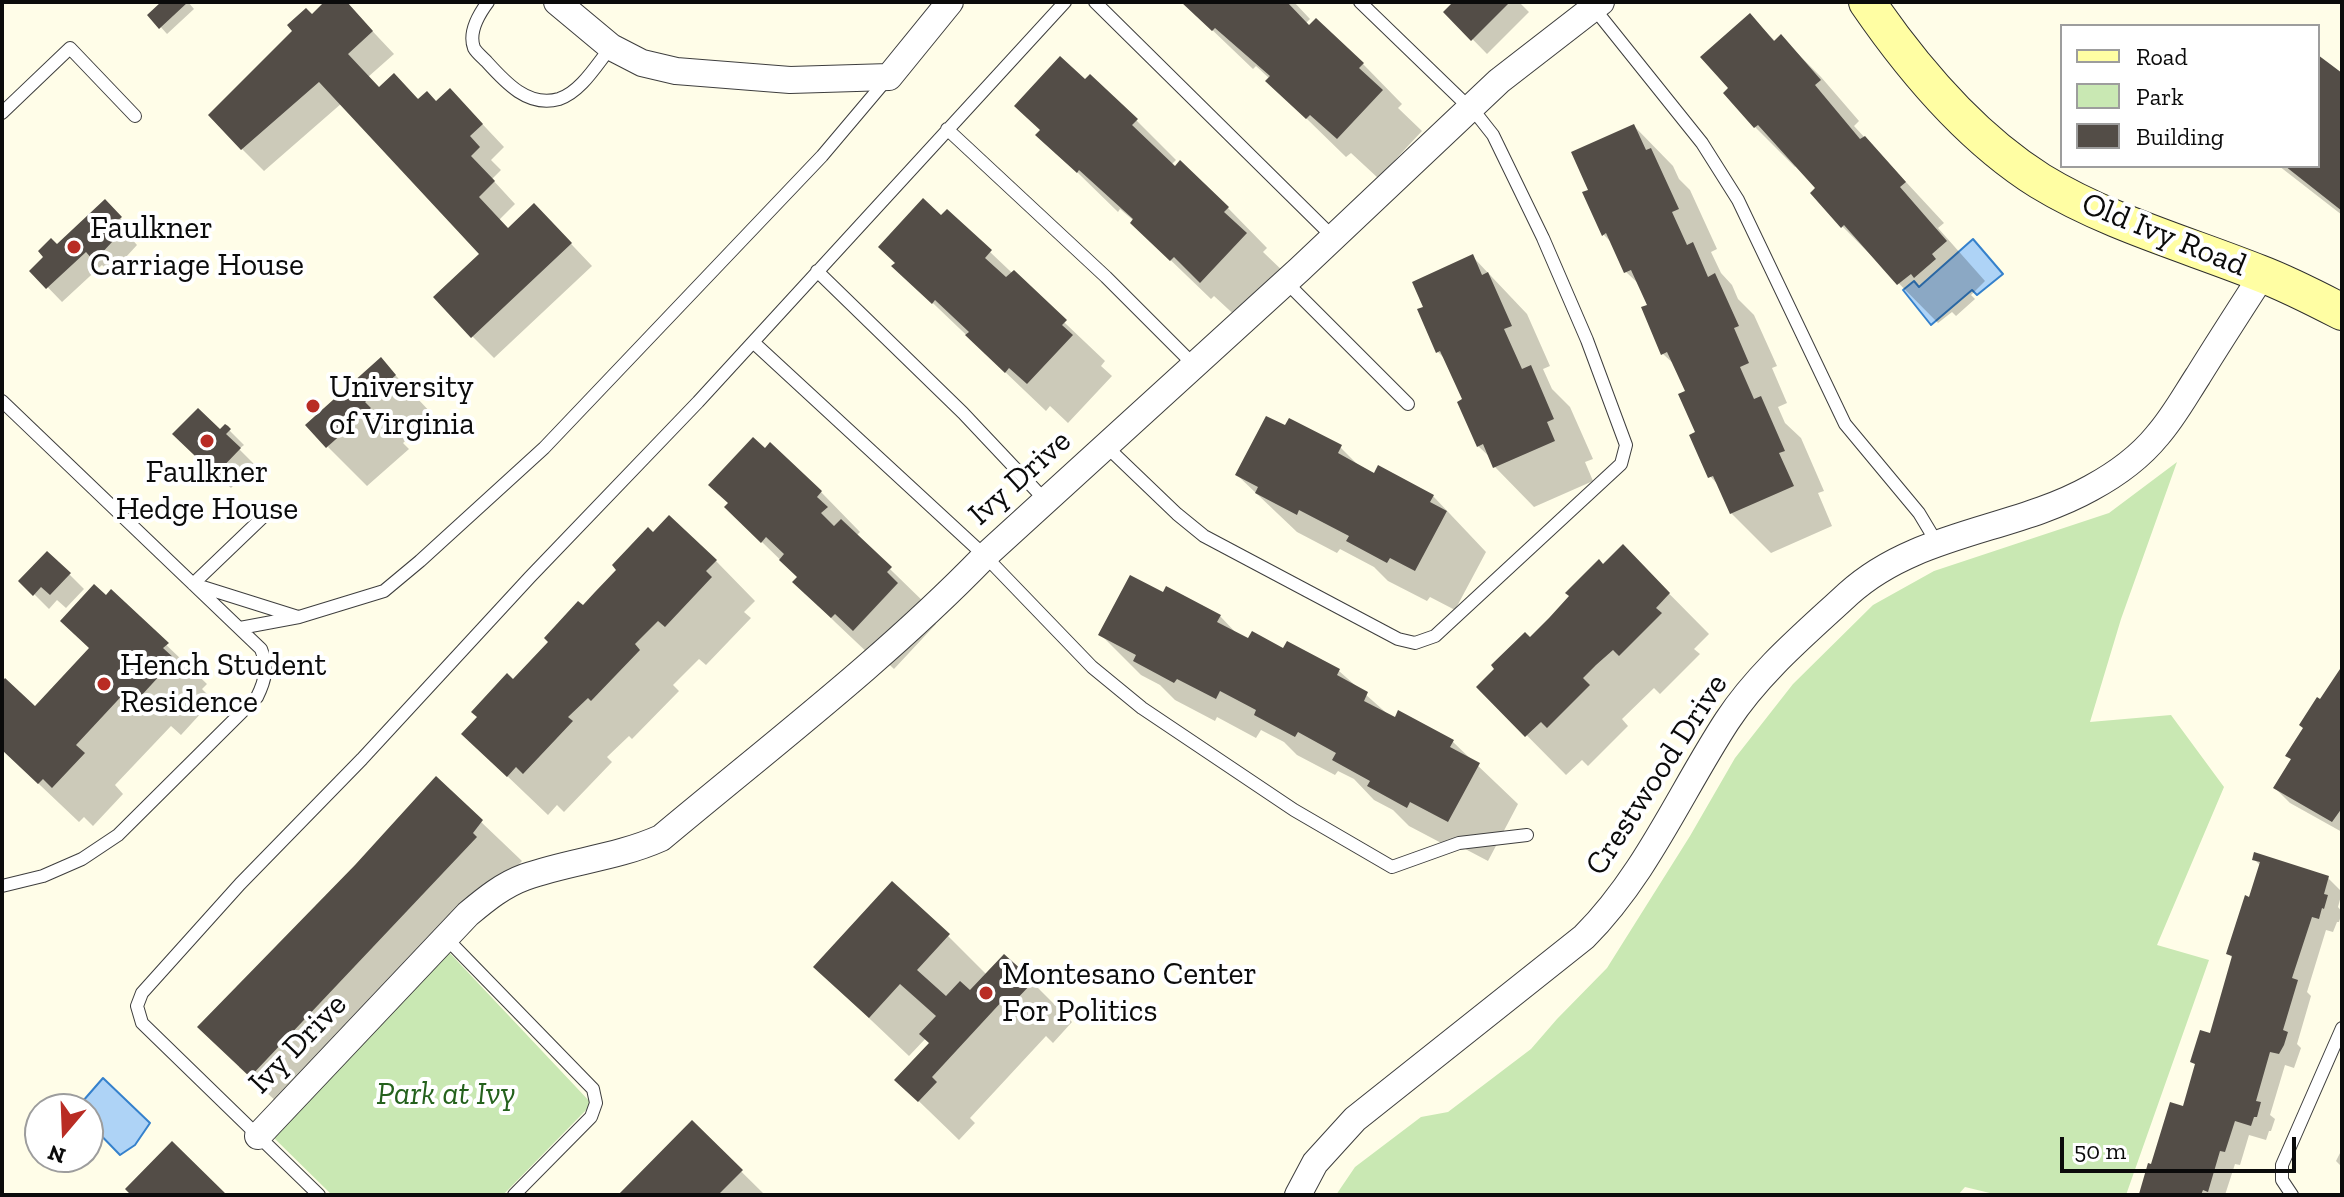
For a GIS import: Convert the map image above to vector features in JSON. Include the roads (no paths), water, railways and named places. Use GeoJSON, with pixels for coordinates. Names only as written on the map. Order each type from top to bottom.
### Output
{"type":"FeatureCollection","features":[{"type":"Feature","properties":{"kind":"street"},"geometry":{"type":"LineString","coordinates":[[557,2],[611,47],[642,63],[676,71],[790,80],[889,77],[950,2]]}},
{"type":"Feature","properties":{"kind":"street","name":"Old Ivy Road"},"geometry":{"type":"LineString","coordinates":[[1867,2],[1935,90],[2022,169],[2082,204],[2263,274],[2342,312]]}},
{"type":"Feature","properties":{"kind":"street","name":"Ivy Drive"},"geometry":{"type":"LineString","coordinates":[[258,1136],[468,914],[494,892],[524,877],[632,851],[661,838],[889,648],[1045,500],[1286,282],[1469,108],[1594,4]]}},
{"type":"Feature","properties":{"kind":"street","name":"Crestwood Drive"},"geometry":{"type":"LineString","coordinates":[[1298,1195],[1315,1163],[1355,1119],[1584,937],[1608,913],[1633,878],[1728,719],[1765,673],[1851,591],[1893,563],[1937,543],[2044,510],[2090,489],[2127,465],[2157,437],[2263,274]]}},
{"type":"Feature","properties":{"kind":"lane"},"geometry":{"type":"LineString","coordinates":[[488,2],[478,16],[473,32],[474,48],[509,87],[527,97],[559,99],[576,89],[611,47]]}},
{"type":"Feature","properties":{"kind":"lane"},"geometry":{"type":"LineString","coordinates":[[258,1136],[142,1023],[137,1006],[142,993],[240,884],[362,759],[753,342],[1065,2]]}},
{"type":"Feature","properties":{"kind":"lane"},"geometry":{"type":"LineString","coordinates":[[1095,2],[1333,237]]}},
{"type":"Feature","properties":{"kind":"lane"},"geometry":{"type":"LineString","coordinates":[[1106,446],[1204,536],[1398,639],[1415,643],[1435,636],[1621,464],[1626,445],[1587,340],[1543,238],[1493,135],[1360,2]]}},
{"type":"Feature","properties":{"kind":"lane"},"geometry":{"type":"LineString","coordinates":[[1594,4],[1709,154],[1738,200],[1845,424],[1919,513],[1937,543]]}},
{"type":"Feature","properties":{"kind":"lane"},"geometry":{"type":"LineString","coordinates":[[2,113],[70,48],[135,116]]}},
{"type":"Feature","properties":{"kind":"lane"},"geometry":{"type":"LineString","coordinates":[[240,628],[299,617],[384,591],[544,448],[822,156],[889,77]]}},
{"type":"Feature","properties":{"kind":"lane"},"geometry":{"type":"LineString","coordinates":[[947,129],[1106,277],[1194,365]]}},
{"type":"Feature","properties":{"kind":"lane"},"geometry":{"type":"LineString","coordinates":[[817,271],[963,413],[1045,500]]}},
{"type":"Feature","properties":{"kind":"lane"},"geometry":{"type":"LineString","coordinates":[[1286,282],[1408,404]]}},
{"type":"Feature","properties":{"kind":"lane"},"geometry":{"type":"LineString","coordinates":[[753,342],[985,556],[1092,667],[1142,708],[1294,810],[1392,867],[1459,843],[1527,835]]}},
{"type":"Feature","properties":{"kind":"lane"},"geometry":{"type":"LineString","coordinates":[[2,401],[240,628],[261,649],[266,662],[265,681],[257,697],[118,835],[82,859],[43,876],[2,886]]}},
{"type":"Feature","properties":{"kind":"lane"},"geometry":{"type":"LineString","coordinates":[[193,584],[264,516]]}},
{"type":"Feature","properties":{"kind":"lane"},"geometry":{"type":"LineString","coordinates":[[193,584],[299,617]]}},
{"type":"Feature","properties":{"kind":"lane"},"geometry":{"type":"LineString","coordinates":[[446,938],[593,1089],[596,1103],[591,1117],[514,1195]]}},
{"type":"Feature","properties":{"kind":"lane"},"geometry":{"type":"LineString","coordinates":[[2292,1195],[2282,1180],[2282,1165],[2342,1028]]}},
{"type":"Feature","properties":{"kind":"lane","name":"Ivy Drive"},"geometry":{"type":"LineString","coordinates":[[258,1136],[319,1195]]}},
{"type":"Feature","properties":{"kind":"water"},"geometry":{"type":"Polygon","coordinates":[[[1973,239],[2003,274],[1977,295],[1972,290],[1931,325],[1903,290],[1914,281],[1919,287],[1973,239]]]}},
{"type":"Feature","properties":{"kind":"water"},"geometry":{"type":"Polygon","coordinates":[[[103,1078],[150,1123],[135,1145],[120,1155],[104,1138],[104,1093],[90,1093],[103,1078]]]}},
{"type":"Feature","properties":{"kind":"place","name":"Faulkner Carriage House"},"geometry":{"type":"Point","coordinates":[74,247]}},
{"type":"Feature","properties":{"kind":"place","name":"University of Virginia"},"geometry":{"type":"Point","coordinates":[313,406]}},
{"type":"Feature","properties":{"kind":"place","name":"Faulkner Hedge House"},"geometry":{"type":"Point","coordinates":[207,441]}},
{"type":"Feature","properties":{"kind":"place","name":"Hench Student Residence"},"geometry":{"type":"Point","coordinates":[104,684]}},
{"type":"Feature","properties":{"kind":"place","name":"Montesano Center For Politics"},"geometry":{"type":"Point","coordinates":[986,993]}},
{"type":"Feature","properties":{"kind":"park label","name":"Park at Ivy"},"geometry":{"type":"Point","coordinates":[446,1095]}}]}
